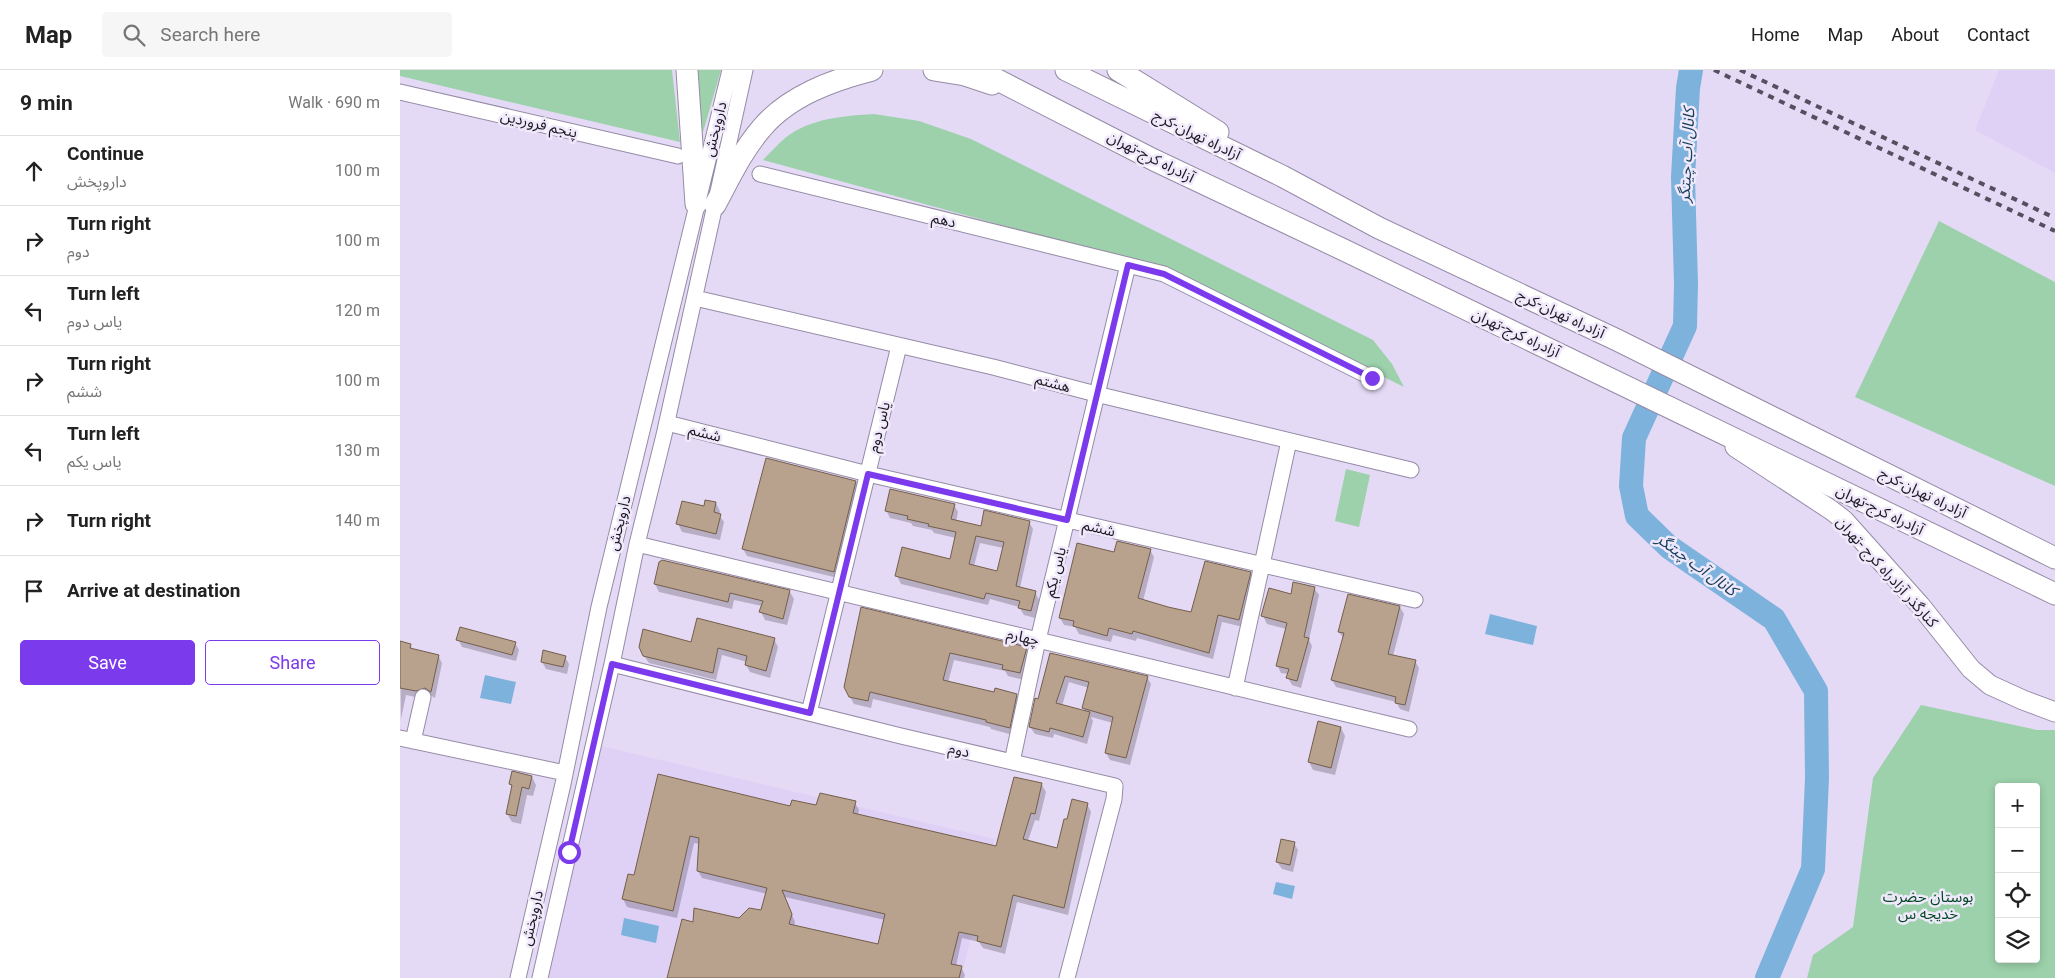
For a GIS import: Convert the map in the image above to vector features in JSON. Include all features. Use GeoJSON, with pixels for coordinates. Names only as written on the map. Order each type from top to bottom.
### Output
{"type":"FeatureCollection","features":[{"type":"Feature","properties":{"kind":"highway"},"geometry":{"type":"LineString","coordinates":[[687,70],[705,204]]}},
{"type":"Feature","properties":{"kind":"highway"},"geometry":{"type":"LineString","coordinates":[[705,204],[762,127],[787,106],[812,91],[840,78],[872,70]]}},
{"type":"Feature","properties":{"kind":"highway"},"geometry":{"type":"LineString","coordinates":[[934,70],[964,75],[1036,98]]}},
{"type":"Feature","properties":{"kind":"highway","name":"آزادراه کرج-تهران"},"geometry":{"type":"LineString","coordinates":[[978,70],[1154,160],[1602,374],[2055,594]]}},
{"type":"Feature","properties":{"kind":"highway","name":"آزادراه تهران-کرج"},"geometry":{"type":"LineString","coordinates":[[1066,70],[1282,176],[1379,228],[1617,340],[2055,558]]}},
{"type":"Feature","properties":{"kind":"highway"},"geometry":{"type":"LineString","coordinates":[[1118,70],[1220,133],[1282,176]]}},
{"type":"Feature","properties":{"kind":"highway"},"geometry":{"type":"LineString","coordinates":[[1997,566],[2055,606]]}},
{"type":"Feature","properties":{"kind":"main road","name":"کنارگذر آزادراه کرج -تهران"},"geometry":{"type":"LineString","coordinates":[[1688,417],[1844,520],[1920,605],[1971,669],[1990,685],[2055,712]]}},
{"type":"Feature","properties":{"kind":"street","name":"داروپخش"},"geometry":{"type":"LineString","coordinates":[[540,978],[694,298],[705,204],[730,70]]}},
{"type":"Feature","properties":{"kind":"street","name":"داروپخش"},"geometry":{"type":"LineString","coordinates":[[518,978],[564,779],[599,606],[705,204],[745,70]]}},
{"type":"Feature","properties":{"kind":"street","name":"پنجم فروردین"},"geometry":{"type":"LineString","coordinates":[[400,92],[678,156]]}},
{"type":"Feature","properties":{"kind":"street","name":"دهم"},"geometry":{"type":"LineString","coordinates":[[760,174],[1164,274],[1372,378]]}},
{"type":"Feature","properties":{"kind":"street","name":"یاس یکم"},"geometry":{"type":"LineString","coordinates":[[1012,762],[1038,640],[1128,265]]}},
{"type":"Feature","properties":{"kind":"street","name":"هشتم"},"geometry":{"type":"LineString","coordinates":[[694,298],[1411,470]]}},
{"type":"Feature","properties":{"kind":"street","name":"یاس دوم"},"geometry":{"type":"LineString","coordinates":[[810,713],[899,346]]}},
{"type":"Feature","properties":{"kind":"street","name":"ششم"},"geometry":{"type":"LineString","coordinates":[[667,423],[868,474],[1416,600]]}},
{"type":"Feature","properties":{"kind":"street"},"geometry":{"type":"LineString","coordinates":[[1235,688],[1289,441]]}},
{"type":"Feature","properties":{"kind":"street","name":"چهارم"},"geometry":{"type":"LineString","coordinates":[[637,544],[1409,729]]}},
{"type":"Feature","properties":{"kind":"street"},"geometry":{"type":"LineString","coordinates":[[599,606],[607,622],[620,618]]}},
{"type":"Feature","properties":{"kind":"street","name":"دوم"},"geometry":{"type":"LineString","coordinates":[[612,664],[1115,786],[1114,799],[1067,978]]}},
{"type":"Feature","properties":{"kind":"street"},"geometry":{"type":"LineString","coordinates":[[423,697],[407,739],[564,779],[584,788]]}},
{"type":"Feature","properties":{"kind":"shaded area"},"geometry":{"type":"Polygon","coordinates":[[[1999,70],[2055,70],[2055,173],[1975,130],[1999,70]]]}},
{"type":"Feature","properties":{"kind":"shaded area"},"geometry":{"type":"Polygon","coordinates":[[[593,744],[995,839],[961,978],[544,978],[593,744]]]}},
{"type":"Feature","properties":{"kind":"green space"},"geometry":{"type":"Polygon","coordinates":[[[400,70],[672,70],[680,142],[400,76],[400,70]]]}},
{"type":"Feature","properties":{"kind":"green space"},"geometry":{"type":"Polygon","coordinates":[[[693,70],[721,70],[703,132],[695,96],[693,70]]]}},
{"type":"Feature","properties":{"kind":"green space"},"geometry":{"type":"Polygon","coordinates":[[[874,114],[919,121],[971,139],[1373,340],[1392,364],[1404,387],[1295,333],[1130,260],[763,160],[785,138],[806,126],[839,117],[874,114]]]}},
{"type":"Feature","properties":{"kind":"green space"},"geometry":{"type":"Polygon","coordinates":[[[1939,221],[2055,282],[2055,486],[1855,397],[1939,221]]]}},
{"type":"Feature","properties":{"kind":"green space"},"geometry":{"type":"Polygon","coordinates":[[[1346,469],[1370,475],[1359,527],[1335,521],[1346,469]]]}},
{"type":"Feature","properties":{"kind":"green space","name":"بوستان حضرت خدیجه س"},"geometry":{"type":"Polygon","coordinates":[[[1921,705],[2037,730],[2055,730],[2055,978],[1807,978],[1813,955],[1853,927],[1873,778],[1921,705]]]}},
{"type":"Feature","properties":{"kind":"water"},"geometry":{"type":"Polygon","coordinates":[[[1490,614],[1537,626],[1533,645],[1485,634],[1490,614]]]}},
{"type":"Feature","properties":{"kind":"water"},"geometry":{"type":"Polygon","coordinates":[[[485,675],[516,682],[511,704],[480,698],[485,675]]]}},
{"type":"Feature","properties":{"kind":"water"},"geometry":{"type":"Polygon","coordinates":[[[1276,882],[1295,886],[1292,899],[1273,894],[1276,882]]]}},
{"type":"Feature","properties":{"kind":"water"},"geometry":{"type":"Polygon","coordinates":[[[624,918],[659,926],[656,943],[621,935],[624,918]]]}},
{"type":"Feature","properties":{"kind":"building"},"geometry":{"type":"Polygon","coordinates":[[[766,458],[856,481],[834,572],[742,549],[766,458]]]}},
{"type":"Feature","properties":{"kind":"building"},"geometry":{"type":"Polygon","coordinates":[[[890,489],[955,504],[951,519],[981,526],[984,510],[1030,521],[1016,586],[1036,591],[1031,611],[1018,608],[1020,601],[986,593],[984,599],[895,576],[902,547],[950,559],[956,532],[928,526],[929,524],[907,519],[908,516],[885,511],[890,489]],[[976,536],[969,564],[997,571],[1004,542],[976,536]]]}},
{"type":"Feature","properties":{"kind":"building"},"geometry":{"type":"Polygon","coordinates":[[[705,500],[716,502],[714,512],[721,514],[716,534],[676,524],[682,501],[704,506],[705,500]]]}},
{"type":"Feature","properties":{"kind":"building"},"geometry":{"type":"Polygon","coordinates":[[[1117,541],[1151,549],[1138,598],[1168,607],[1191,612],[1205,561],[1251,572],[1239,620],[1218,615],[1209,653],[1133,631],[1132,634],[1109,628],[1107,636],[1073,626],[1074,621],[1059,618],[1077,543],[1114,552],[1117,541]]]}},
{"type":"Feature","properties":{"kind":"building"},"geometry":{"type":"Polygon","coordinates":[[[662,560],[790,590],[783,619],[759,612],[763,601],[730,593],[728,602],[654,584],[659,562],[662,560]]]}},
{"type":"Feature","properties":{"kind":"building"},"geometry":{"type":"Polygon","coordinates":[[[1293,582],[1315,587],[1304,637],[1309,638],[1297,681],[1286,678],[1289,669],[1276,666],[1287,623],[1261,616],[1269,588],[1291,594],[1293,582]]]}},
{"type":"Feature","properties":{"kind":"building"},"geometry":{"type":"Polygon","coordinates":[[[1348,594],[1400,606],[1388,654],[1416,660],[1405,705],[1395,703],[1396,697],[1331,680],[1344,633],[1338,632],[1348,594]]]}},
{"type":"Feature","properties":{"kind":"building"},"geometry":{"type":"Polygon","coordinates":[[[861,607],[1027,647],[1020,673],[1002,669],[1003,665],[950,653],[943,680],[994,692],[995,688],[1017,694],[1010,728],[986,722],[986,720],[870,692],[868,701],[849,697],[844,687],[861,607]]]}},
{"type":"Feature","properties":{"kind":"building"},"geometry":{"type":"Polygon","coordinates":[[[697,618],[775,638],[766,671],[745,665],[747,656],[718,648],[713,673],[643,656],[639,647],[643,629],[691,642],[697,618]]]}},
{"type":"Feature","properties":{"kind":"building"},"geometry":{"type":"Polygon","coordinates":[[[460,627],[516,642],[512,655],[456,640],[460,627]]]}},
{"type":"Feature","properties":{"kind":"building"},"geometry":{"type":"Polygon","coordinates":[[[400,641],[411,644],[410,648],[439,655],[431,692],[425,688],[416,691],[400,688],[400,641]]]}},
{"type":"Feature","properties":{"kind":"building"},"geometry":{"type":"Polygon","coordinates":[[[543,650],[566,656],[563,667],[541,662],[543,650]]]}},
{"type":"Feature","properties":{"kind":"building"},"geometry":{"type":"Polygon","coordinates":[[[1050,653],[1148,676],[1126,758],[1105,753],[1113,717],[1082,708],[1089,682],[1065,676],[1056,703],[1090,712],[1083,737],[1050,728],[1049,732],[1029,727],[1035,698],[1038,699],[1050,653]]]}},
{"type":"Feature","properties":{"kind":"building"},"geometry":{"type":"Polygon","coordinates":[[[1318,721],[1341,727],[1331,768],[1308,762],[1318,721]]]}},
{"type":"Feature","properties":{"kind":"building"},"geometry":{"type":"Polygon","coordinates":[[[512,771],[532,776],[529,789],[522,787],[516,816],[506,814],[512,785],[509,784],[512,771]]]}},
{"type":"Feature","properties":{"kind":"building"},"geometry":{"type":"Polygon","coordinates":[[[658,774],[790,806],[792,800],[816,805],[820,793],[856,801],[853,813],[996,846],[1014,777],[1042,783],[1035,814],[1031,813],[1023,839],[1057,848],[1064,819],[1067,819],[1072,799],[1088,803],[1064,908],[1013,895],[1001,947],[977,941],[978,936],[959,932],[951,964],[962,966],[959,978],[667,978],[682,919],[693,922],[694,908],[739,918],[749,908],[761,910],[767,888],[697,871],[699,838],[690,836],[673,911],[622,899],[628,874],[634,875],[658,774]],[[782,890],[792,914],[789,924],[878,944],[885,914],[782,890]]]}},
{"type":"Feature","properties":{"kind":"building"},"geometry":{"type":"Polygon","coordinates":[[[1281,839],[1295,842],[1290,865],[1276,862],[1281,839]]]}},
{"type":"Feature","properties":{"kind":"waterway","name":"کانال آب چیتگر"},"geometry":{"type":"LineString","coordinates":[[1691,70],[1688,88],[1683,177],[1686,284],[1685,326],[1634,438],[1631,486],[1637,516],[1669,547],[1774,619],[1816,691],[1817,778],[1813,869],[1767,978]]}},
{"type":"Feature","properties":{"kind":"railway"},"geometry":{"type":"LineString","coordinates":[[1714,70],[2055,231]]}},
{"type":"Feature","properties":{"kind":"railway"},"geometry":{"type":"LineString","coordinates":[[1740,70],[2055,218]]}},
{"type":"Feature","properties":{"kind":"route"},"geometry":{"type":"LineString","coordinates":[[569,852],[612,664],[810,713],[868,474],[1067,520],[1128,265],[1164,274],[1372,378]]}}]}
